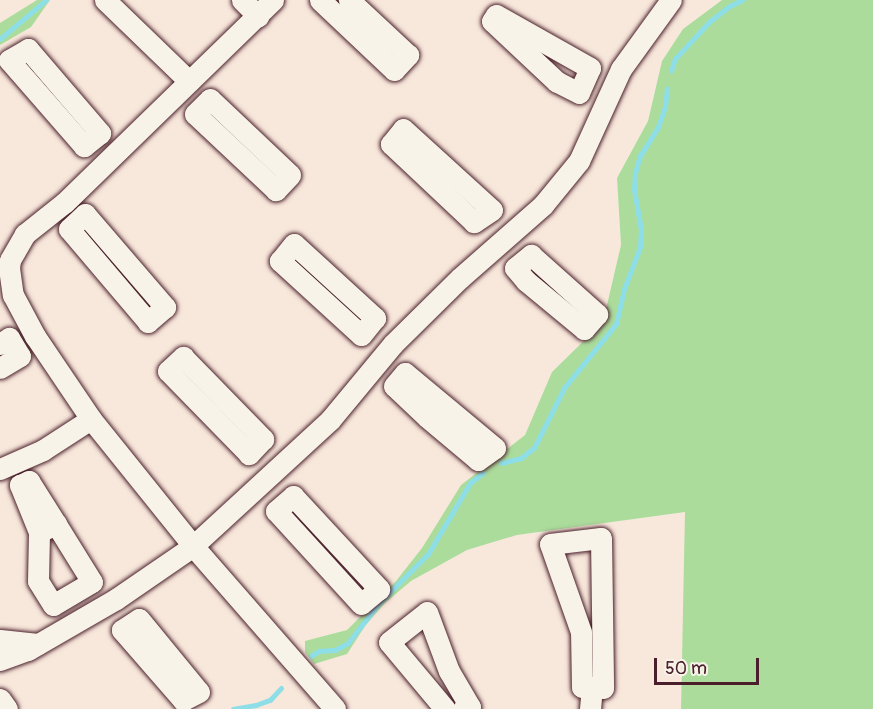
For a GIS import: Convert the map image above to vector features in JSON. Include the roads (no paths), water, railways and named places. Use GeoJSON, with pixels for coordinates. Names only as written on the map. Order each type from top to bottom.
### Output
{"type":"FeatureCollection","features":[{"type":"Feature","properties":{"kind":"street"},"geometry":{"type":"LineString","coordinates":[[105,0],[187,84],[203,107]]}},
{"type":"Feature","properties":{"kind":"street"},"geometry":{"type":"LineString","coordinates":[[242,0],[258,16]]}},
{"type":"Feature","properties":{"kind":"street"},"geometry":{"type":"LineString","coordinates":[[273,0],[64,203],[25,234],[5,259],[13,295],[35,336],[92,418],[193,546],[335,709]]}},
{"type":"Feature","properties":{"kind":"street"},"geometry":{"type":"LineString","coordinates":[[320,0],[394,70],[408,55],[349,0]]}},
{"type":"Feature","properties":{"kind":"street"},"geometry":{"type":"LineString","coordinates":[[0,660],[39,644],[116,599],[193,546],[330,420],[387,352],[460,278],[543,205],[579,161],[621,69],[671,0]]}},
{"type":"Feature","properties":{"kind":"street"},"geometry":{"type":"LineString","coordinates":[[28,49],[100,133],[92,140],[84,146],[9,60],[28,49]]}},
{"type":"Feature","properties":{"kind":"street"},"geometry":{"type":"LineString","coordinates":[[584,81],[608,94]]}},
{"type":"Feature","properties":{"kind":"street"},"geometry":{"type":"LineString","coordinates":[[403,129],[492,210],[483,216],[474,222],[391,144],[403,129]]}},
{"type":"Feature","properties":{"kind":"street"},"geometry":{"type":"LineString","coordinates":[[92,140],[112,156]]}},
{"type":"Feature","properties":{"kind":"street"},"geometry":{"type":"LineString","coordinates":[[64,203],[77,221]]}},
{"type":"Feature","properties":{"kind":"street"},"geometry":{"type":"LineString","coordinates":[[85,214],[165,307],[148,322],[69,229],[77,221],[85,214]]}},
{"type":"Feature","properties":{"kind":"street"},"geometry":{"type":"LineString","coordinates":[[483,216],[523,261]]}},
{"type":"Feature","properties":{"kind":"street"},"geometry":{"type":"LineString","coordinates":[[368,326],[387,352],[399,380]]}},
{"type":"Feature","properties":{"kind":"street"},"geometry":{"type":"LineString","coordinates":[[7,345],[35,336]]}},
{"type":"Feature","properties":{"kind":"street"},"geometry":{"type":"LineString","coordinates":[[0,368],[20,356],[7,345]]}},
{"type":"Feature","properties":{"kind":"street"},"geometry":{"type":"LineString","coordinates":[[183,357],[263,439],[255,447],[249,454],[168,371],[183,357]]}},
{"type":"Feature","properties":{"kind":"street"},"geometry":{"type":"LineString","coordinates":[[405,373],[495,448],[478,460],[394,386],[399,380],[405,373]]}},
{"type":"Feature","properties":{"kind":"street"},"geometry":{"type":"LineString","coordinates":[[0,469],[43,450],[92,418]]}},
{"type":"Feature","properties":{"kind":"street"},"geometry":{"type":"LineString","coordinates":[[255,447],[284,504]]}},
{"type":"Feature","properties":{"kind":"street"},"geometry":{"type":"LineString","coordinates":[[292,496],[379,589],[362,604],[276,511],[284,504],[292,496]]}},
{"type":"Feature","properties":{"kind":"street"},"geometry":{"type":"LineString","coordinates":[[48,528],[92,582],[74,593],[53,605],[38,581],[48,528]]}},
{"type":"Feature","properties":{"kind":"street"},"geometry":{"type":"LineString","coordinates":[[601,538],[603,687],[592,687],[582,687],[581,632],[550,544],[601,538]]}},
{"type":"Feature","properties":{"kind":"street"},"geometry":{"type":"LineString","coordinates":[[74,593],[86,616]]}},
{"type":"Feature","properties":{"kind":"street"},"geometry":{"type":"LineString","coordinates":[[116,599],[131,625]]}},
{"type":"Feature","properties":{"kind":"street"},"geometry":{"type":"LineString","coordinates":[[445,709],[389,642],[428,612],[449,671],[470,707],[464,709]]}},
{"type":"Feature","properties":{"kind":"street"},"geometry":{"type":"LineString","coordinates":[[0,640],[39,644]]}},
{"type":"Feature","properties":{"kind":"street"},"geometry":{"type":"LineString","coordinates":[[591,709],[592,687]]}},
{"type":"Feature","properties":{"kind":"street"},"geometry":{"type":"LineString","coordinates":[[0,699],[7,709]]}},
{"type":"Feature","properties":{"kind":"waterway"},"geometry":{"type":"LineString","coordinates":[[0,39],[46,0]]}},
{"type":"Feature","properties":{"kind":"waterway"},"geometry":{"type":"LineString","coordinates":[[671,71],[675,59],[709,22],[728,7],[742,0]]}},
{"type":"Feature","properties":{"kind":"waterway"},"geometry":{"type":"LineString","coordinates":[[501,463],[521,458],[534,448],[564,388],[616,324],[624,289],[640,247],[641,230],[634,190],[635,173],[640,156],[658,127],[665,107],[667,89]]}},
{"type":"Feature","properties":{"kind":"waterway"},"geometry":{"type":"LineString","coordinates":[[311,656],[319,651],[335,650],[348,643],[379,603],[428,554],[470,483],[483,473]]}},
{"type":"Feature","properties":{"kind":"waterway"},"geometry":{"type":"LineString","coordinates":[[233,709],[270,700],[281,688]]}}]}
